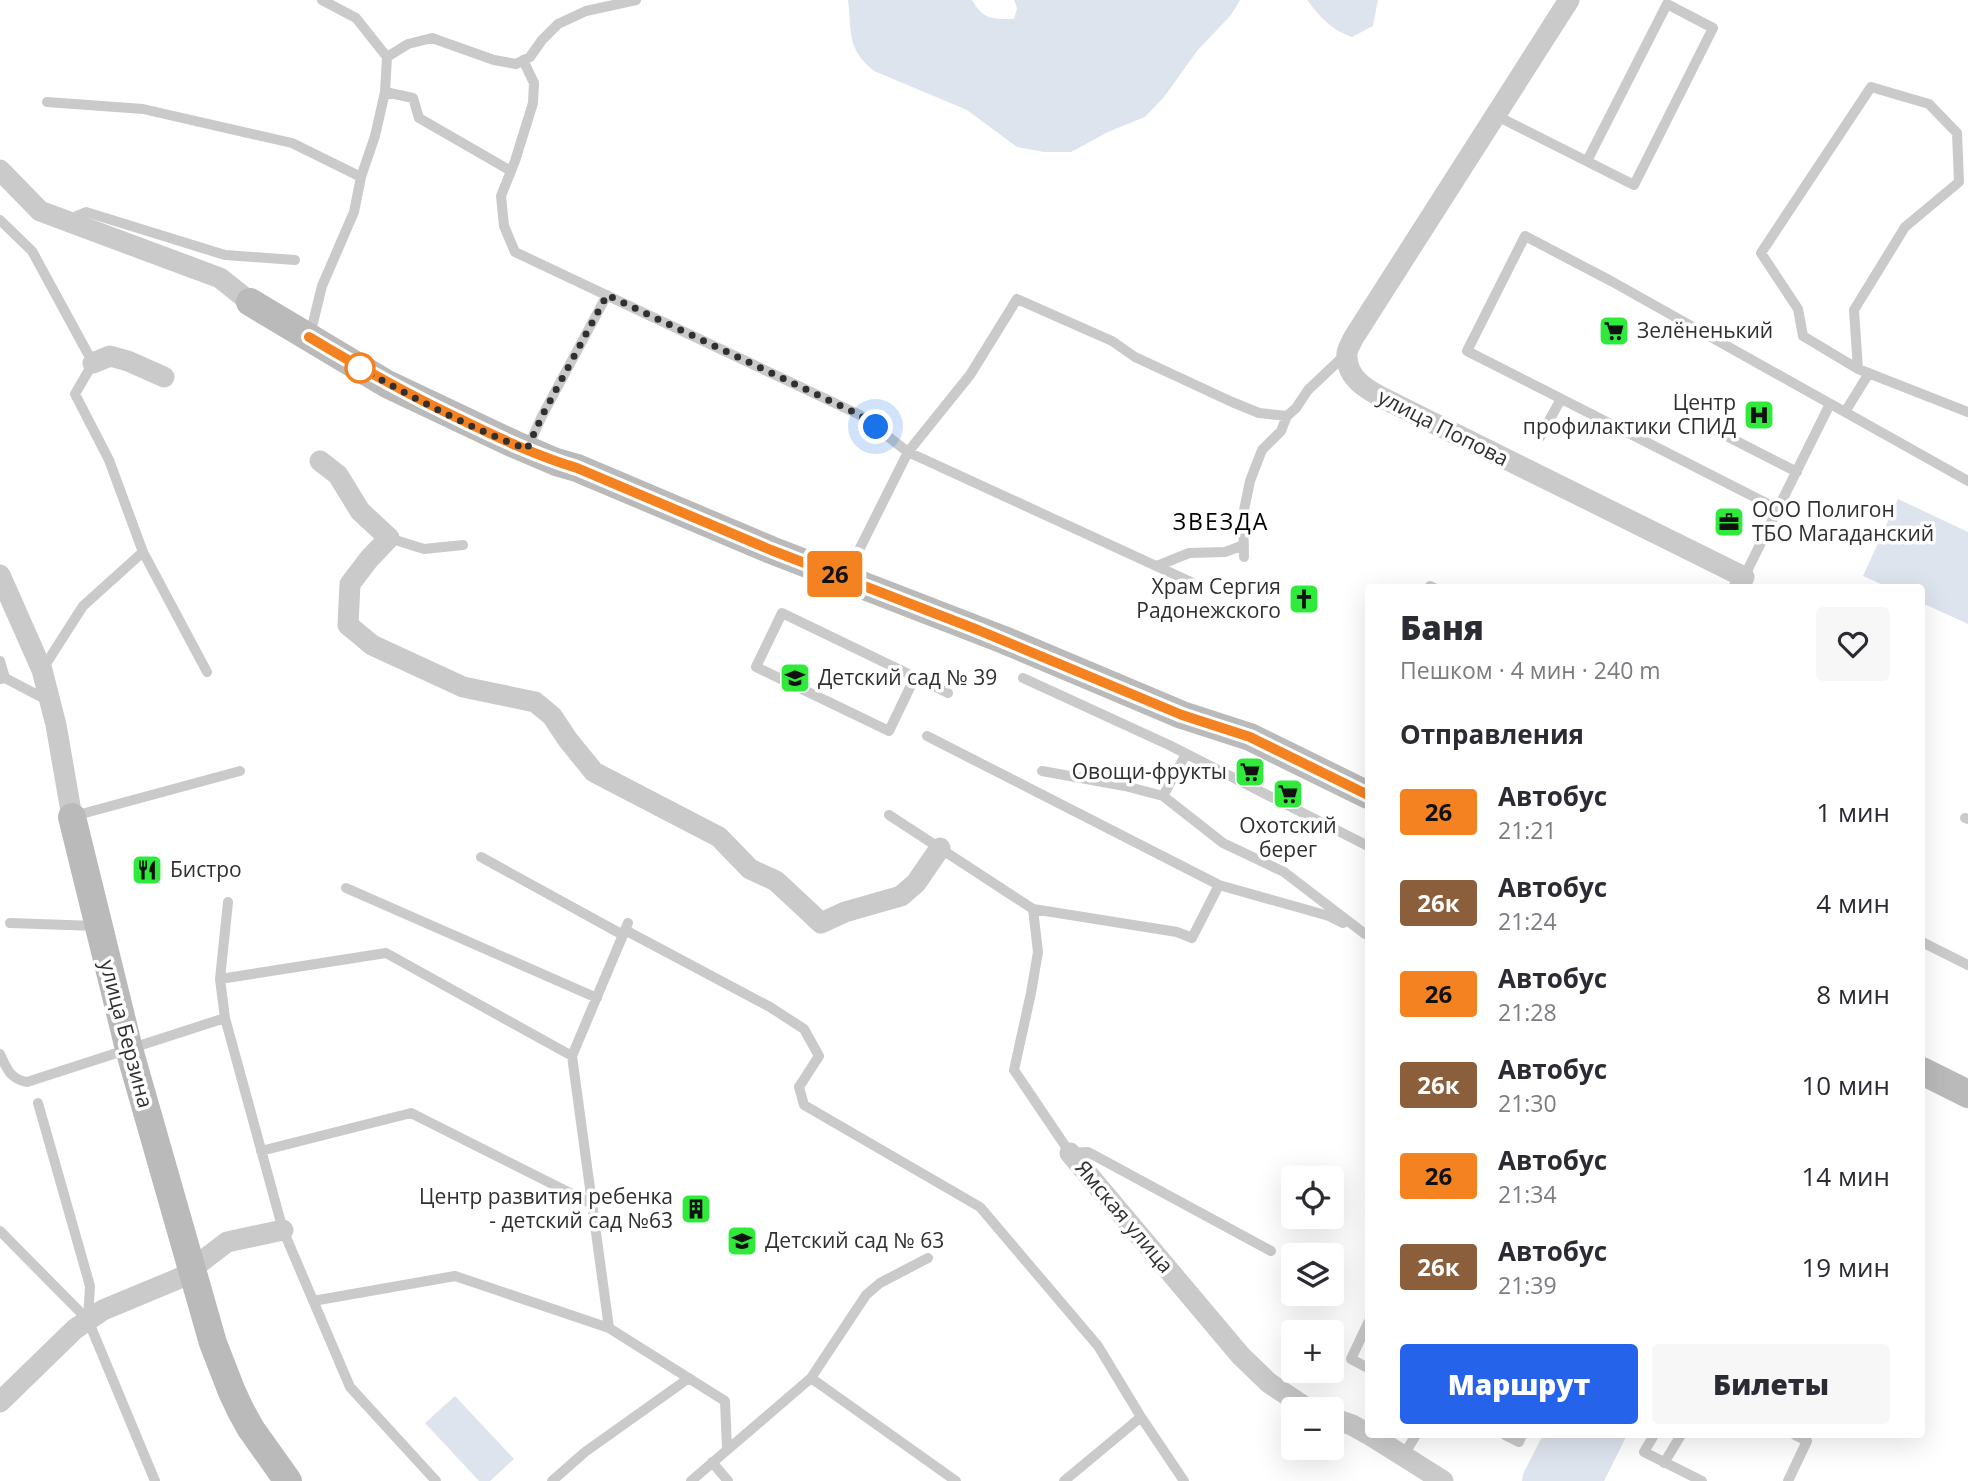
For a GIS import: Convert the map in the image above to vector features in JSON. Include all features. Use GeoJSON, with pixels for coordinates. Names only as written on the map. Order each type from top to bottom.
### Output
{"type":"FeatureCollection","features":[{"type":"Feature","properties":{"kind":"street"},"geometry":{"type":"LineString","coordinates":[[1348,352],[1364,320],[1569,0]]}},
{"type":"Feature","properties":{"kind":"street"},"geometry":{"type":"LineString","coordinates":[[0,170],[40,211],[220,278],[250,302],[387,384],[476,427],[771,550],[1004,640],[1182,715],[1250,737],[1365,794]]}},
{"type":"Feature","properties":{"kind":"street","name":"улица Попова"},"geometry":{"type":"LineString","coordinates":[[1348,352],[1351,374],[1367,390],[1741,583]]}},
{"type":"Feature","properties":{"kind":"street"},"geometry":{"type":"LineString","coordinates":[[93,363],[110,356],[164,377]]}},
{"type":"Feature","properties":{"kind":"street"},"geometry":{"type":"LineString","coordinates":[[320,461],[338,475],[360,511],[389,538],[350,584],[348,625],[372,645],[463,687],[535,702],[552,716],[594,772],[719,837],[750,869],[776,881],[821,923],[845,912],[901,896],[916,883],[940,848]]}},
{"type":"Feature","properties":{"kind":"street","name":"улица Берзина"},"geometry":{"type":"LineString","coordinates":[[0,575],[42,670],[56,725],[72,817],[129,1049],[213,1343],[232,1392],[251,1429],[288,1481]]}},
{"type":"Feature","properties":{"kind":"street"},"geometry":{"type":"LineString","coordinates":[[1925,1072],[1968,1094]]}},
{"type":"Feature","properties":{"kind":"street","name":"Ямская улица"},"geometry":{"type":"LineString","coordinates":[[1070,1153],[1241,1356],[1269,1383],[1290,1397]]}},
{"type":"Feature","properties":{"kind":"street"},"geometry":{"type":"LineString","coordinates":[[0,1402],[75,1329],[88,1320],[120,1302],[192,1270],[227,1242],[283,1230]]}},
{"type":"Feature","properties":{"kind":"street"},"geometry":{"type":"LineString","coordinates":[[1344,1422],[1365,1432]]}},
{"type":"Feature","properties":{"kind":"street"},"geometry":{"type":"LineString","coordinates":[[1375,1438],[1443,1481]]}},
{"type":"Feature","properties":{"kind":"lane"},"geometry":{"type":"LineString","coordinates":[[309,337],[322,286],[354,212],[385,92],[387,57],[356,18],[322,0]]}},
{"type":"Feature","properties":{"kind":"lane"},"geometry":{"type":"LineString","coordinates":[[387,57],[408,44],[432,38],[494,60],[516,64],[530,57],[558,24],[586,11],[636,0]]}},
{"type":"Feature","properties":{"kind":"lane"},"geometry":{"type":"LineString","coordinates":[[1494,115],[1634,185],[1713,28],[1667,4],[1587,161]]}},
{"type":"Feature","properties":{"kind":"lane"},"geometry":{"type":"LineString","coordinates":[[523,60],[534,83],[533,103],[501,196],[504,226],[514,252],[860,415],[908,453],[1191,582]]}},
{"type":"Feature","properties":{"kind":"lane"},"geometry":{"type":"LineString","coordinates":[[1845,412],[1863,371],[1854,310],[1905,227],[1959,182],[1957,133],[1929,104],[1871,87],[1761,253],[1798,309],[1803,336],[1863,371],[1968,412]]}},
{"type":"Feature","properties":{"kind":"lane"},"geometry":{"type":"LineString","coordinates":[[385,92],[413,98],[419,118],[511,171]]}},
{"type":"Feature","properties":{"kind":"lane"},"geometry":{"type":"LineString","coordinates":[[47,102],[143,109],[292,143],[361,177]]}},
{"type":"Feature","properties":{"kind":"lane"},"geometry":{"type":"LineString","coordinates":[[1958,160],[1968,149]]}},
{"type":"Feature","properties":{"kind":"lane"},"geometry":{"type":"LineString","coordinates":[[66,220],[86,212],[225,255],[295,260]]}},
{"type":"Feature","properties":{"kind":"lane"},"geometry":{"type":"LineString","coordinates":[[0,220],[32,251],[93,363],[75,394],[109,460],[143,552],[207,673]]}},
{"type":"Feature","properties":{"kind":"lane"},"geometry":{"type":"LineString","coordinates":[[1778,509],[1467,351],[1525,236],[1968,481]]}},
{"type":"Feature","properties":{"kind":"lane"},"geometry":{"type":"LineString","coordinates":[[527,449],[607,295]]}},
{"type":"Feature","properties":{"kind":"lane"},"geometry":{"type":"LineString","coordinates":[[845,579],[908,453],[970,375],[1017,299],[1112,341],[1135,357],[1231,402],[1259,413],[1287,416]]}},
{"type":"Feature","properties":{"kind":"lane"},"geometry":{"type":"LineString","coordinates":[[1244,557],[1243,514],[1250,481],[1262,450],[1281,431],[1287,416],[1308,390],[1348,352]]}},
{"type":"Feature","properties":{"kind":"lane"},"geometry":{"type":"LineString","coordinates":[[1540,438],[1561,399]]}},
{"type":"Feature","properties":{"kind":"lane"},"geometry":{"type":"LineString","coordinates":[[1741,583],[1830,404]]}},
{"type":"Feature","properties":{"kind":"lane"},"geometry":{"type":"LineString","coordinates":[[1705,425],[1797,472]]}},
{"type":"Feature","properties":{"kind":"lane"},"geometry":{"type":"LineString","coordinates":[[389,538],[424,549],[463,545]]}},
{"type":"Feature","properties":{"kind":"lane"},"geometry":{"type":"LineString","coordinates":[[1157,566],[1189,554],[1225,552],[1244,545]]}},
{"type":"Feature","properties":{"kind":"lane"},"geometry":{"type":"LineString","coordinates":[[42,670],[83,606],[143,552]]}},
{"type":"Feature","properties":{"kind":"lane"},"geometry":{"type":"LineString","coordinates":[[915,677],[889,731],[756,667],[782,613],[915,677],[948,693]]}},
{"type":"Feature","properties":{"kind":"lane"},"geometry":{"type":"LineString","coordinates":[[0,661],[3,678],[49,701]]}},
{"type":"Feature","properties":{"kind":"lane"},"geometry":{"type":"LineString","coordinates":[[1023,678],[1186,754],[1365,844]]}},
{"type":"Feature","properties":{"kind":"lane"},"geometry":{"type":"LineString","coordinates":[[927,736],[1219,885],[1329,916],[1365,934]]}},
{"type":"Feature","properties":{"kind":"lane"},"geometry":{"type":"LineString","coordinates":[[1163,796],[1186,754]]}},
{"type":"Feature","properties":{"kind":"lane"},"geometry":{"type":"LineString","coordinates":[[72,817],[240,771]]}},
{"type":"Feature","properties":{"kind":"lane"},"geometry":{"type":"LineString","coordinates":[[1042,772],[1125,786],[1163,796],[1223,843],[1284,872],[1365,933]]}},
{"type":"Feature","properties":{"kind":"lane"},"geometry":{"type":"LineString","coordinates":[[889,815],[1033,909],[1177,932],[1192,937],[1219,885]]}},
{"type":"Feature","properties":{"kind":"lane"},"geometry":{"type":"LineString","coordinates":[[481,858],[626,929],[770,1007],[804,1030],[819,1056],[799,1087],[804,1105],[980,1207],[1098,1346],[1141,1418],[1184,1481]]}},
{"type":"Feature","properties":{"kind":"lane"},"geometry":{"type":"LineString","coordinates":[[346,887],[597,998]]}},
{"type":"Feature","properties":{"kind":"lane"},"geometry":{"type":"LineString","coordinates":[[228,902],[220,979],[225,1018],[283,1230],[350,1387],[436,1481]]}},
{"type":"Feature","properties":{"kind":"lane"},"geometry":{"type":"LineString","coordinates":[[1033,909],[1038,952],[1014,1070],[1070,1153]]}},
{"type":"Feature","properties":{"kind":"lane"},"geometry":{"type":"LineString","coordinates":[[10,923],[99,926]]}},
{"type":"Feature","properties":{"kind":"lane"},"geometry":{"type":"LineString","coordinates":[[609,1328],[572,1056],[626,929]]}},
{"type":"Feature","properties":{"kind":"lane"},"geometry":{"type":"LineString","coordinates":[[1925,944],[1968,965]]}},
{"type":"Feature","properties":{"kind":"lane"},"geometry":{"type":"LineString","coordinates":[[220,979],[386,953],[572,1056]]}},
{"type":"Feature","properties":{"kind":"lane"},"geometry":{"type":"LineString","coordinates":[[0,1054],[11,1076],[27,1082],[225,1018]]}},
{"type":"Feature","properties":{"kind":"lane"},"geometry":{"type":"LineString","coordinates":[[38,1103],[90,1286],[88,1320]]}},
{"type":"Feature","properties":{"kind":"lane"},"geometry":{"type":"LineString","coordinates":[[261,1152],[411,1113],[592,1203]]}},
{"type":"Feature","properties":{"kind":"lane","name":"Ямская улица"},"geometry":{"type":"LineString","coordinates":[[1070,1153],[1088,1152],[1271,1251]]}},
{"type":"Feature","properties":{"kind":"lane"},"geometry":{"type":"LineString","coordinates":[[0,1231],[88,1320],[155,1481]]}},
{"type":"Feature","properties":{"kind":"lane"},"geometry":{"type":"LineString","coordinates":[[691,1481],[811,1378],[866,1295],[880,1283],[928,1258]]}},
{"type":"Feature","properties":{"kind":"lane"},"geometry":{"type":"LineString","coordinates":[[313,1301],[455,1276],[609,1328],[724,1401],[727,1449]]}},
{"type":"Feature","properties":{"kind":"lane"},"geometry":{"type":"LineString","coordinates":[[1365,1329],[1351,1359],[1365,1366]]}},
{"type":"Feature","properties":{"kind":"lane"},"geometry":{"type":"LineString","coordinates":[[552,1481],[585,1452],[689,1378]]}},
{"type":"Feature","properties":{"kind":"lane"},"geometry":{"type":"LineString","coordinates":[[811,1378],[956,1481]]}},
{"type":"Feature","properties":{"kind":"lane"},"geometry":{"type":"LineString","coordinates":[[1064,1481],[1141,1418]]}},
{"type":"Feature","properties":{"kind":"lane"},"geometry":{"type":"LineString","coordinates":[[1403,1455],[1414,1438]]}},
{"type":"Feature","properties":{"kind":"lane"},"geometry":{"type":"LineString","coordinates":[[1652,1438],[1644,1452],[1702,1481]]}},
{"type":"Feature","properties":{"kind":"lane"},"geometry":{"type":"LineString","coordinates":[[1664,1463],[1679,1438]]}},
{"type":"Feature","properties":{"kind":"lane"},"geometry":{"type":"LineString","coordinates":[[1788,1481],[1807,1441],[1801,1438]]}},
{"type":"Feature","properties":{"kind":"lane"},"geometry":{"type":"LineString","coordinates":[[712,1462],[728,1481]]}},
{"type":"Feature","properties":{"kind":"shaded area"},"geometry":{"type":"Polygon","coordinates":[[[848,0],[972,0],[985,15],[1014,19],[1017,8],[1014,0],[1240,0],[1231,15],[1197,51],[1164,97],[1145,117],[1108,132],[1071,152],[1044,152],[1017,147],[967,110],[874,71],[859,55],[852,39],[848,0]]]}},
{"type":"Feature","properties":{"kind":"shaded area"},"geometry":{"type":"Polygon","coordinates":[[[1307,0],[1378,0],[1373,26],[1352,37],[1326,22],[1307,0]]]}},
{"type":"Feature","properties":{"kind":"shaded area"},"geometry":{"type":"Polygon","coordinates":[[[1898,499],[1968,532],[1968,624],[1925,604],[1925,584],[1881,584],[1863,576],[1898,499]]]}},
{"type":"Feature","properties":{"kind":"shaded area"},"geometry":{"type":"Polygon","coordinates":[[[455,1396],[514,1459],[490,1481],[479,1481],[425,1423],[455,1396]]]}},
{"type":"Feature","properties":{"kind":"shaded area"},"geometry":{"type":"Polygon","coordinates":[[[1541,1438],[1626,1438],[1604,1481],[1522,1481],[1541,1438]]]}},
{"type":"Feature","properties":{"kind":"bus line","name":"26"},"geometry":{"type":"LineString","coordinates":[[309,337],[387,384],[513,444],[577,468],[771,550],[978,630],[1182,715],[1250,737],[1365,794]]}},
{"type":"Feature","properties":{"kind":"place","name":"Зелёненький"},"geometry":{"type":"Point","coordinates":[1614,331]}},
{"type":"Feature","properties":{"kind":"place","name":"Центр профилактики СПИД"},"geometry":{"type":"Point","coordinates":[1759,415]}},
{"type":"Feature","properties":{"kind":"place","name":"ООО Полигон ТБО Магаданский"},"geometry":{"type":"Point","coordinates":[1729,522]}},
{"type":"Feature","properties":{"kind":"place","name":"Храм Сергия Радонежского"},"geometry":{"type":"Point","coordinates":[1304,599]}},
{"type":"Feature","properties":{"kind":"place","name":"Детский сад № 39"},"geometry":{"type":"Point","coordinates":[795,678]}},
{"type":"Feature","properties":{"kind":"place","name":"Овощи-фрукты"},"geometry":{"type":"Point","coordinates":[1250,772]}},
{"type":"Feature","properties":{"kind":"place","name":"Охотский берег"},"geometry":{"type":"Point","coordinates":[1288,794]}},
{"type":"Feature","properties":{"kind":"place","name":"Бистро"},"geometry":{"type":"Point","coordinates":[147,870]}},
{"type":"Feature","properties":{"kind":"place","name":"Центр развития ребенка - детский сад №63"},"geometry":{"type":"Point","coordinates":[696,1209]}},
{"type":"Feature","properties":{"kind":"place","name":"Детский сад № 63"},"geometry":{"type":"Point","coordinates":[742,1241]}},
{"type":"Feature","properties":{"kind":"district","name":"ЗВЕЗДА"},"geometry":{"type":"Point","coordinates":[1221,522]}},
{"type":"Feature","properties":{"kind":"route"},"geometry":{"type":"LineString","coordinates":[[360,368],[387,384],[527,449],[607,295],[860,415],[876,427]]}}]}
